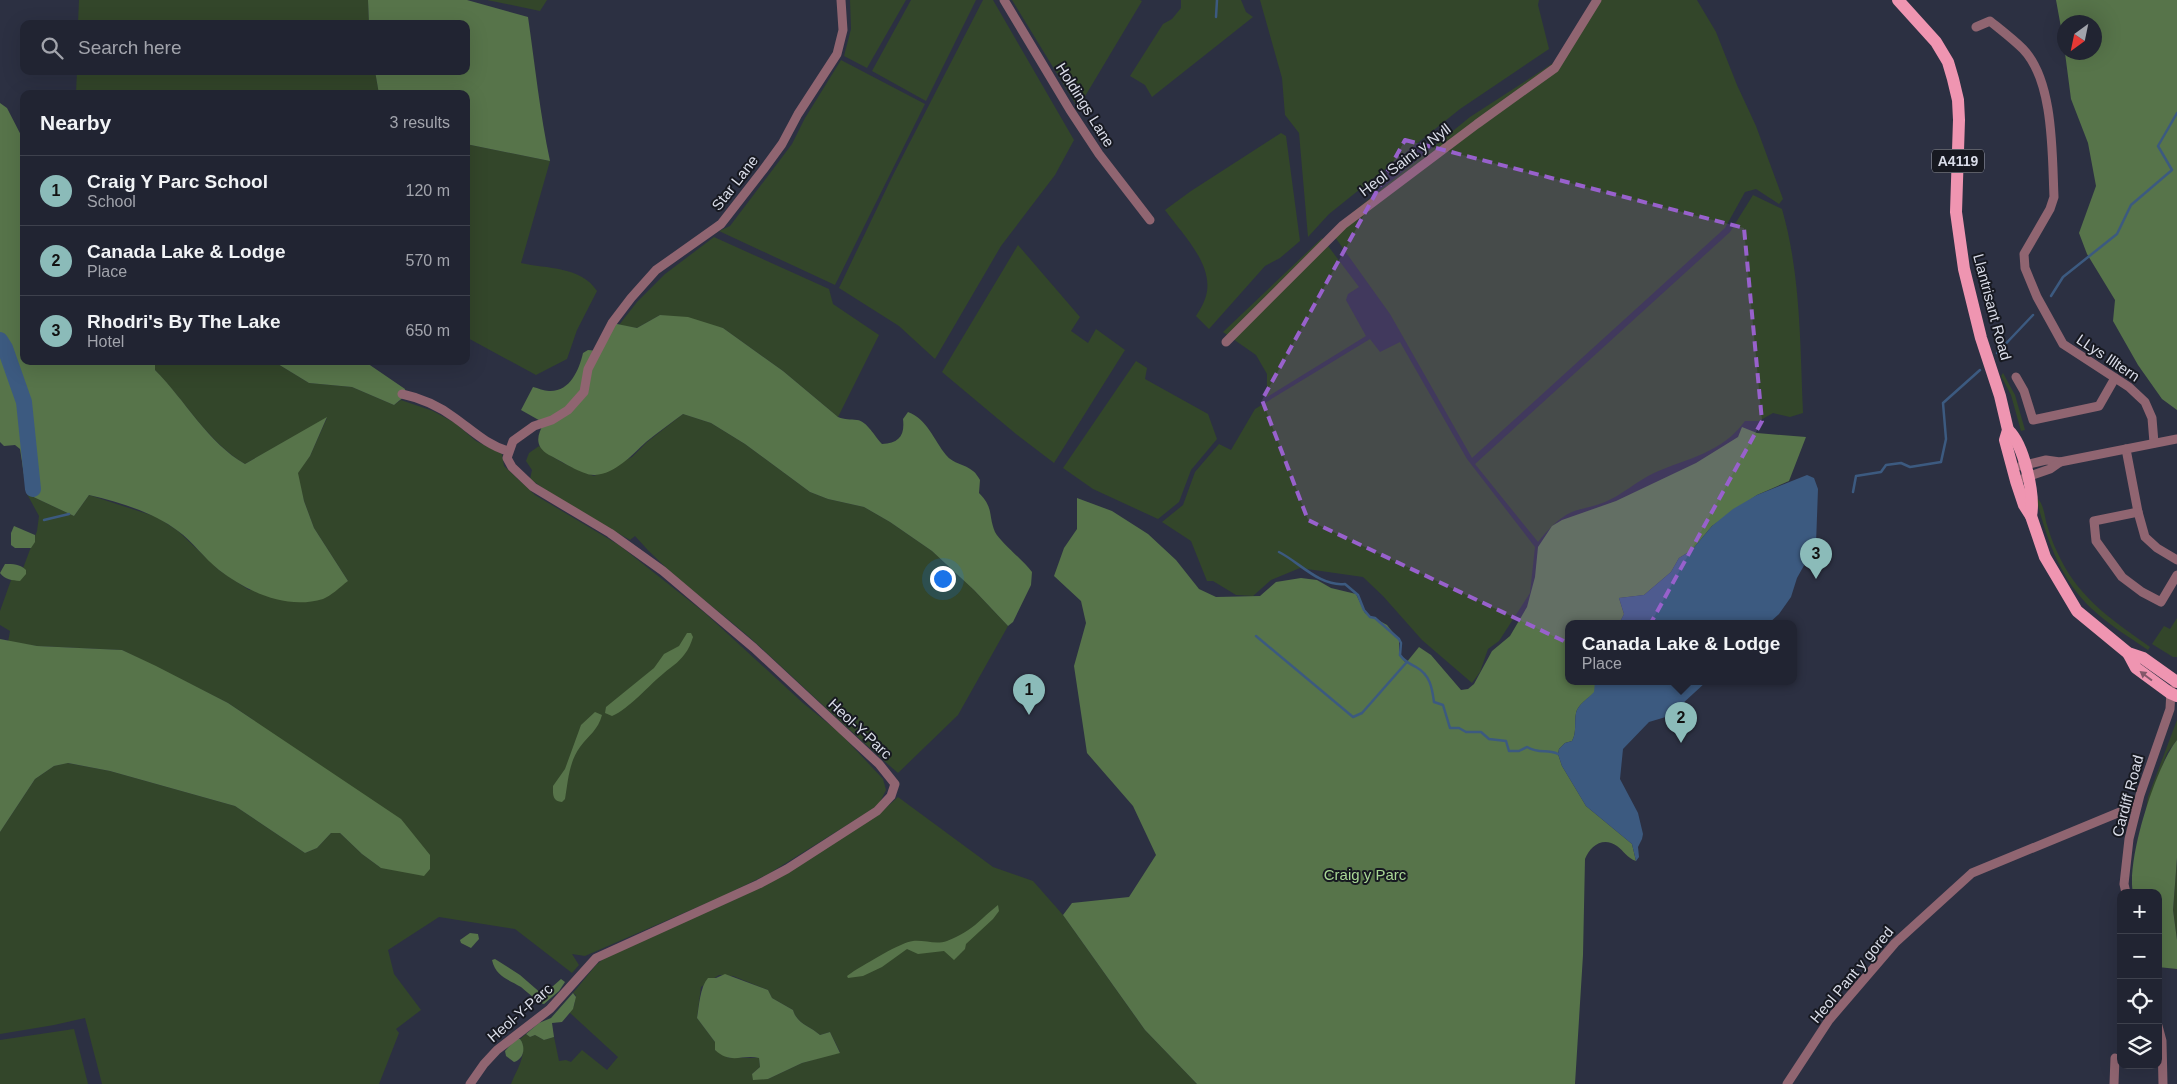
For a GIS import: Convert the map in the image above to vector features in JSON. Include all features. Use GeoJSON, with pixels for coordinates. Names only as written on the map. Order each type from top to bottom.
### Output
{"type":"FeatureCollection","features":[{"type":"Feature","properties":{"kind":"main road","name":"Llantrisant Road"},"geometry":{"type":"LineString","coordinates":[[1898,0],[1936,42],[1948,62],[1953,79],[1958,100],[1959,120],[1956,212],[1964,269],[2008,430],[2005,440],[2033,506],[2031,516],[2045,557],[2077,611],[2128,653],[2142,658],[2176,689]]}},
{"type":"Feature","properties":{"kind":"street","name":"Star Lane"},"geometry":{"type":"LineString","coordinates":[[508,451],[514,441],[522,434],[568,410],[584,392],[588,369],[612,323],[631,298],[656,270],[721,224],[782,144],[798,114],[837,54],[843,30],[841,0]]}},
{"type":"Feature","properties":{"kind":"street","name":"Holdings Lane"},"geometry":{"type":"LineString","coordinates":[[1004,0],[1070,110],[1099,154],[1150,220]]}},
{"type":"Feature","properties":{"kind":"street","name":"Heol Saint y Nyll"},"geometry":{"type":"LineString","coordinates":[[1226,342],[1343,225],[1555,68],[1597,0]]}},
{"type":"Feature","properties":{"kind":"street","name":"LLys Illtern"},"geometry":{"type":"LineString","coordinates":[[1976,27],[1990,22],[2024,50],[2038,73],[2045,95],[2049,113],[2054,197],[2050,209],[2024,254],[2025,268],[2037,297],[2063,344],[2129,387],[2145,402],[2152,418],[2154,444]]}},
{"type":"Feature","properties":{"kind":"street"},"geometry":{"type":"LineString","coordinates":[[2016,377],[2024,391],[2033,420],[2099,406],[2115,378]]}},
{"type":"Feature","properties":{"kind":"street"},"geometry":{"type":"LineString","coordinates":[[402,394],[416,397],[443,410],[493,446],[508,451]]}},
{"type":"Feature","properties":{"kind":"street"},"geometry":{"type":"LineString","coordinates":[[2020,473],[2050,469],[2060,462],[2177,439]]}},
{"type":"Feature","properties":{"kind":"street"},"geometry":{"type":"LineString","coordinates":[[2126,449],[2138,512],[2146,537],[2157,548],[2177,560]]}},
{"type":"Feature","properties":{"kind":"street","name":"Heol-Y-Parc"},"geometry":{"type":"LineString","coordinates":[[470,1084],[484,1064],[498,1050],[550,1009],[596,958],[751,888],[787,869],[877,811],[892,796],[896,784],[879,764],[754,648],[663,572],[610,533],[533,487],[512,467],[507,458],[508,451]]}},
{"type":"Feature","properties":{"kind":"street"},"geometry":{"type":"LineString","coordinates":[[2138,512],[2094,521],[2096,541],[2122,577],[2142,592],[2161,602],[2177,575]]}},
{"type":"Feature","properties":{"kind":"street","name":"Cardiff Road"},"geometry":{"type":"LineString","coordinates":[[2125,889],[2129,839],[2137,805],[2176,689]]}},
{"type":"Feature","properties":{"kind":"street","name":"Heol Pant y gored"},"geometry":{"type":"LineString","coordinates":[[1787,1084],[1829,1020],[1894,942],[1972,874],[2137,805]]}},
{"type":"Feature","properties":{"kind":"street"},"geometry":{"type":"LineString","coordinates":[[2162,1041],[2163,1084]]}},
{"type":"Feature","properties":{"kind":"street"},"geometry":{"type":"LineString","coordinates":[[2114,1084],[2115,1058]]}},
{"type":"Feature","properties":{"kind":"highlighted area"},"geometry":{"type":"Polygon","coordinates":[[[1405,140],[1744,228],[1762,421],[1625,670],[1308,520],[1262,400],[1405,140]]]}},
{"type":"Feature","properties":{"kind":"green space"},"geometry":{"type":"Polygon","coordinates":[[[79,0],[368,0],[369,20],[78,20],[79,0]]]}},
{"type":"Feature","properties":{"kind":"green space"},"geometry":{"type":"Polygon","coordinates":[[[368,0],[467,0],[528,17],[540,107],[550,161],[470,145],[470,90],[378,90],[376,75],[470,75],[470,20],[369,20],[368,0]]]}},
{"type":"Feature","properties":{"kind":"green space"},"geometry":{"type":"Polygon","coordinates":[[[487,0],[547,0],[540,11],[487,0]]]}},
{"type":"Feature","properties":{"kind":"green space"},"geometry":{"type":"Polygon","coordinates":[[[850,0],[906,0],[867,68],[844,56],[851,29],[850,0]]]}},
{"type":"Feature","properties":{"kind":"green space"},"geometry":{"type":"Polygon","coordinates":[[[911,0],[976,0],[926,101],[872,71],[911,0]]]}},
{"type":"Feature","properties":{"kind":"green space"},"geometry":{"type":"Polygon","coordinates":[[[983,0],[993,0],[1074,140],[1055,175],[1001,246],[935,359],[899,326],[839,288],[892,177],[983,0]]]}},
{"type":"Feature","properties":{"kind":"green space"},"geometry":{"type":"Polygon","coordinates":[[[1012,0],[1140,0],[1142,1],[1078,108],[1012,0]]]}},
{"type":"Feature","properties":{"kind":"green space"},"geometry":{"type":"Polygon","coordinates":[[[1181,0],[1241,0],[1246,12],[1253,17],[1152,97],[1145,85],[1130,76],[1163,24],[1172,19],[1181,8],[1181,0]]]}},
{"type":"Feature","properties":{"kind":"green space"},"geometry":{"type":"Polygon","coordinates":[[[1260,0],[1539,0],[1538,5],[1549,49],[1460,109],[1329,214],[1308,237],[1299,133],[1285,115],[1282,78],[1260,0]]]}},
{"type":"Feature","properties":{"kind":"green space"},"geometry":{"type":"Polygon","coordinates":[[[1595,0],[1697,0],[1716,32],[1756,126],[1783,199],[1779,204],[1756,189],[1745,192],[1725,228],[1472,458],[1390,314],[1332,233],[1347,217],[1470,117],[1564,56],[1595,0]]]}},
{"type":"Feature","properties":{"kind":"green space"},"geometry":{"type":"Polygon","coordinates":[[[2056,0],[2177,0],[2177,410],[2162,399],[2138,365],[2113,321],[2115,300],[2087,254],[2079,233],[2096,186],[2088,143],[2071,99],[2066,60],[2102,60],[2102,15],[2059,15],[2056,0]]]}},
{"type":"Feature","properties":{"kind":"green space"},"geometry":{"type":"Polygon","coordinates":[[[841,60],[925,104],[835,285],[719,231],[730,226],[792,144],[805,118],[841,60]]]}},
{"type":"Feature","properties":{"kind":"green space"},"geometry":{"type":"Polygon","coordinates":[[[77,75],[376,75],[378,90],[76,90],[77,75]]]}},
{"type":"Feature","properties":{"kind":"green space"},"geometry":{"type":"Polygon","coordinates":[[[0,103],[7,108],[20,133],[20,365],[155,365],[155,370],[208,433],[245,464],[327,417],[310,456],[298,473],[304,501],[314,528],[348,581],[329,596],[309,602],[281,600],[255,592],[219,570],[183,535],[168,524],[147,513],[124,504],[89,495],[74,516],[27,494],[20,449],[15,445],[4,446],[0,442],[0,103]]]}},
{"type":"Feature","properties":{"kind":"green space"},"geometry":{"type":"Polygon","coordinates":[[[1281,133],[1286,136],[1300,241],[1280,258],[1265,266],[1209,329],[1196,316],[1204,301],[1207,287],[1202,263],[1188,240],[1165,210],[1281,133]]]}},
{"type":"Feature","properties":{"kind":"green space"},"geometry":{"type":"Polygon","coordinates":[[[470,145],[550,161],[521,263],[573,273],[590,283],[597,291],[577,330],[567,359],[536,375],[470,339],[470,145]]]}},
{"type":"Feature","properties":{"kind":"green space"},"geometry":{"type":"Polygon","coordinates":[[[1753,195],[1782,209],[1788,234],[1796,285],[1803,413],[1790,417],[1773,413],[1759,421],[1745,421],[1726,441],[1715,448],[1654,473],[1605,502],[1567,515],[1553,525],[1538,542],[1475,464],[1730,232],[1753,195]]]}},
{"type":"Feature","properties":{"kind":"green space"},"geometry":{"type":"Polygon","coordinates":[[[714,237],[829,289],[833,304],[879,335],[838,417],[783,371],[723,328],[660,315],[637,328],[619,325],[637,302],[665,274],[714,237]]]}},
{"type":"Feature","properties":{"kind":"green space"},"geometry":{"type":"Polygon","coordinates":[[[1322,238],[1359,287],[1348,294],[1346,300],[1366,336],[1267,397],[1267,374],[1256,355],[1223,332],[1322,238]]]}},
{"type":"Feature","properties":{"kind":"green space"},"geometry":{"type":"Polygon","coordinates":[[[1018,245],[1080,317],[1071,331],[1088,343],[1096,329],[1125,350],[1054,463],[942,372],[1018,245]]]}},
{"type":"Feature","properties":{"kind":"green space"},"geometry":{"type":"Polygon","coordinates":[[[660,315],[688,317],[723,328],[783,371],[838,417],[864,423],[882,444],[893,442],[900,438],[903,430],[903,419],[908,412],[915,415],[930,430],[949,458],[976,474],[980,480],[979,493],[989,507],[995,532],[1032,572],[1031,585],[1013,622],[1008,626],[974,590],[932,551],[890,522],[864,507],[828,499],[810,492],[745,444],[711,423],[683,414],[651,438],[623,463],[602,474],[590,475],[584,473],[544,452],[538,440],[544,423],[521,410],[533,387],[547,391],[563,388],[568,384],[576,373],[583,353],[588,350],[598,351],[612,323],[637,328],[660,315]]]}},
{"type":"Feature","properties":{"kind":"green space"},"geometry":{"type":"Polygon","coordinates":[[[1370,339],[1380,352],[1400,342],[1467,459],[1535,547],[1530,593],[1499,641],[1488,649],[1480,672],[1472,683],[1422,640],[1383,596],[1363,577],[1300,568],[1271,580],[1253,596],[1236,595],[1213,581],[1207,581],[1191,541],[1162,522],[1183,505],[1195,472],[1219,444],[1231,450],[1255,409],[1370,339]]]}},
{"type":"Feature","properties":{"kind":"green space"},"geometry":{"type":"Polygon","coordinates":[[[1136,361],[1147,368],[1145,379],[1208,414],[1217,439],[1191,470],[1179,502],[1158,519],[1093,489],[1063,468],[1136,361]]]}},
{"type":"Feature","properties":{"kind":"green space"},"geometry":{"type":"Polygon","coordinates":[[[155,365],[280,365],[309,383],[352,387],[394,405],[401,400],[433,411],[455,423],[476,441],[502,454],[504,466],[535,495],[619,545],[705,613],[803,703],[840,733],[883,779],[886,790],[879,804],[770,873],[723,896],[585,956],[572,954],[579,965],[572,973],[515,929],[439,917],[388,950],[394,974],[421,1010],[396,1029],[399,1033],[379,1084],[102,1084],[85,1018],[0,1034],[0,832],[35,779],[54,766],[67,763],[110,771],[235,806],[305,853],[317,848],[331,833],[340,833],[362,854],[381,868],[252,719],[228,703],[122,650],[37,646],[8,642],[10,631],[0,625],[0,611],[15,569],[22,571],[37,531],[39,516],[27,494],[74,516],[89,495],[157,517],[178,531],[219,570],[249,590],[348,581],[314,528],[304,501],[297,473],[310,456],[327,418],[245,464],[208,433],[155,370],[155,365]]]}},
{"type":"Feature","properties":{"kind":"green space"},"geometry":{"type":"Polygon","coordinates":[[[280,365],[370,365],[405,389],[406,395],[394,405],[352,387],[309,383],[280,365]]]}},
{"type":"Feature","properties":{"kind":"green space"},"geometry":{"type":"Polygon","coordinates":[[[2003,373],[2015,395],[2025,430],[2021,431],[2011,395],[2001,376],[2003,373]]]}},
{"type":"Feature","properties":{"kind":"green space"},"geometry":{"type":"Polygon","coordinates":[[[683,414],[711,423],[745,444],[810,492],[828,499],[864,507],[890,522],[932,551],[974,590],[1008,626],[958,715],[898,773],[749,637],[661,563],[635,536],[630,540],[563,502],[530,479],[532,470],[526,461],[529,453],[539,446],[558,460],[594,476],[632,457],[647,442],[683,414]]]}},
{"type":"Feature","properties":{"kind":"green space","name":"Craig y Parc"},"geometry":{"type":"Polygon","coordinates":[[[1742,427],[1757,433],[1806,437],[1789,481],[1757,495],[1712,526],[1692,550],[1679,558],[1671,572],[1644,595],[1619,598],[1624,614],[1621,620],[1565,620],[1565,685],[1595,685],[1595,692],[1579,707],[1576,713],[1574,738],[1559,749],[1558,754],[1562,766],[1586,806],[1632,844],[1636,861],[1617,846],[1607,842],[1602,842],[1590,850],[1585,859],[1583,955],[1575,1084],[1197,1084],[1145,1030],[1063,915],[1072,903],[1129,897],[1156,855],[1133,806],[1087,753],[1074,666],[1086,623],[1081,601],[1054,576],[1064,548],[1077,529],[1077,498],[1112,511],[1148,534],[1176,560],[1199,589],[1216,597],[1260,596],[1276,582],[1301,578],[1317,580],[1331,588],[1356,594],[1365,613],[1387,625],[1399,640],[1399,655],[1406,663],[1419,647],[1431,655],[1461,690],[1468,689],[1474,684],[1492,651],[1510,636],[1527,607],[1535,577],[1538,547],[1552,526],[1562,520],[1616,501],[1696,463],[1738,437],[1742,427]]]}},
{"type":"Feature","properties":{"kind":"green space"},"geometry":{"type":"Polygon","coordinates":[[[2036,497],[2043,507],[2049,532],[2057,552],[2078,587],[2100,609],[2150,647],[2148,650],[2099,615],[2071,585],[2056,557],[2044,528],[2036,497]]]}},
{"type":"Feature","properties":{"kind":"green space"},"geometry":{"type":"Polygon","coordinates":[[[14,526],[35,535],[35,542],[31,548],[15,548],[11,545],[11,533],[14,526]]]}},
{"type":"Feature","properties":{"kind":"green space"},"geometry":{"type":"Polygon","coordinates":[[[5,564],[14,564],[21,567],[26,570],[26,574],[20,581],[6,578],[0,573],[5,564]]]}},
{"type":"Feature","properties":{"kind":"green space"},"geometry":{"type":"Polygon","coordinates":[[[2177,618],[2177,657],[2173,657],[2152,644],[2164,626],[2170,629],[2177,618]]]}},
{"type":"Feature","properties":{"kind":"green space"},"geometry":{"type":"Polygon","coordinates":[[[687,633],[691,633],[693,637],[691,644],[679,660],[625,708],[612,716],[605,713],[606,707],[654,668],[664,654],[679,646],[687,633]]]}},
{"type":"Feature","properties":{"kind":"green space"},"geometry":{"type":"Polygon","coordinates":[[[0,639],[37,646],[122,650],[228,703],[401,819],[430,855],[430,869],[424,876],[381,868],[362,854],[340,833],[331,833],[317,848],[305,853],[235,806],[110,771],[68,763],[54,766],[35,779],[0,832],[0,639]]]}},
{"type":"Feature","properties":{"kind":"green space"},"geometry":{"type":"Polygon","coordinates":[[[595,712],[602,715],[596,729],[580,747],[573,759],[565,799],[562,802],[556,800],[553,786],[565,769],[581,725],[595,712]]]}},
{"type":"Feature","properties":{"kind":"green space"},"geometry":{"type":"Polygon","coordinates":[[[2177,720],[2177,740],[2167,753],[2146,810],[2148,797],[2177,720]]]}},
{"type":"Feature","properties":{"kind":"green space"},"geometry":{"type":"Polygon","coordinates":[[[2177,740],[2177,858],[2173,910],[2177,940],[2177,969],[2162,967],[2162,889],[2133,889],[2132,878],[2138,837],[2144,814],[2160,770],[2177,740]]]}},
{"type":"Feature","properties":{"kind":"green space"},"geometry":{"type":"Polygon","coordinates":[[[898,797],[993,867],[1033,881],[1063,915],[1145,1030],[1197,1084],[511,1084],[522,1056],[523,1050],[520,1039],[526,1034],[530,1037],[535,1035],[544,1040],[554,1037],[559,1061],[566,1060],[571,1062],[582,1050],[607,1070],[618,1057],[569,1012],[574,1006],[576,995],[573,993],[596,965],[609,954],[734,900],[878,815],[898,797]],[[719,975],[701,987],[697,1018],[715,1042],[715,1050],[729,1058],[759,1058],[760,1067],[752,1074],[768,1079],[802,1063],[840,1052],[830,1032],[820,1035],[801,1022],[793,1010],[772,998],[768,990],[733,976],[719,975]]]}},
{"type":"Feature","properties":{"kind":"green space"},"geometry":{"type":"Polygon","coordinates":[[[2177,858],[2177,940],[2173,910],[2177,858]]]}},
{"type":"Feature","properties":{"kind":"green space"},"geometry":{"type":"Polygon","coordinates":[[[998,905],[999,911],[993,919],[966,944],[965,949],[954,960],[944,951],[918,954],[907,949],[882,967],[863,976],[848,978],[847,976],[883,954],[908,942],[943,942],[956,937],[970,929],[998,905]]]}},
{"type":"Feature","properties":{"kind":"green space"},"geometry":{"type":"Polygon","coordinates":[[[470,933],[478,934],[479,939],[471,948],[461,943],[460,940],[470,933]]]}},
{"type":"Feature","properties":{"kind":"green space"},"geometry":{"type":"Polygon","coordinates":[[[495,959],[520,975],[543,995],[561,979],[565,982],[559,991],[544,1004],[540,1003],[521,987],[500,974],[492,960],[495,959]]]}},
{"type":"Feature","properties":{"kind":"green space"},"geometry":{"type":"Polygon","coordinates":[[[725,974],[768,990],[772,998],[793,1010],[801,1022],[820,1035],[830,1032],[840,1053],[802,1063],[768,1079],[753,1080],[752,1074],[760,1067],[759,1058],[731,1058],[721,1054],[715,1050],[715,1042],[697,1018],[700,997],[705,982],[708,978],[716,978],[725,974]]]}},
{"type":"Feature","properties":{"kind":"green space"},"geometry":{"type":"Polygon","coordinates":[[[573,993],[576,997],[573,1009],[562,1022],[552,1023],[554,1037],[544,1040],[535,1035],[530,1037],[526,1034],[539,1023],[551,1018],[573,993]]]}},
{"type":"Feature","properties":{"kind":"green space"},"geometry":{"type":"Polygon","coordinates":[[[74,1029],[88,1084],[0,1084],[0,1040],[74,1029]]]}},
{"type":"Feature","properties":{"kind":"green space"},"geometry":{"type":"Polygon","coordinates":[[[516,1039],[520,1039],[522,1042],[523,1052],[522,1056],[514,1062],[506,1056],[505,1051],[516,1039]]]}},
{"type":"Feature","properties":{"kind":"water"},"geometry":{"type":"Polygon","coordinates":[[[1807,475],[1814,478],[1818,489],[1816,544],[1797,578],[1791,597],[1779,614],[1772,620],[1621,620],[1624,614],[1619,598],[1644,595],[1671,572],[1679,558],[1692,550],[1712,526],[1733,509],[1757,495],[1807,475]]]}},
{"type":"Feature","properties":{"kind":"water"},"geometry":{"type":"Polygon","coordinates":[[[1595,685],[1703,685],[1669,716],[1649,722],[1623,749],[1620,779],[1638,813],[1643,834],[1638,847],[1639,857],[1636,861],[1632,844],[1586,806],[1562,766],[1558,754],[1559,749],[1565,743],[1572,741],[1577,710],[1594,692],[1595,685]]]}},
{"type":"Feature","properties":{"kind":"waterway"},"geometry":{"type":"LineString","coordinates":[[1216,17],[1217,0]]}},
{"type":"Feature","properties":{"kind":"waterway"},"geometry":{"type":"LineString","coordinates":[[2051,296],[2063,277],[2117,234],[2131,205],[2172,170],[2158,146],[2177,113]]}},
{"type":"Feature","properties":{"kind":"waterway"},"geometry":{"type":"LineString","coordinates":[[1997,353],[2033,315]]}},
{"type":"Feature","properties":{"kind":"waterway"},"geometry":{"type":"LineString","coordinates":[[0,340],[5,348],[24,402],[33,489]]}},
{"type":"Feature","properties":{"kind":"waterway"},"geometry":{"type":"LineString","coordinates":[[1853,492],[1856,476],[1881,472],[1886,465],[1901,463],[1910,467],[1941,462],[1946,439],[1943,403],[1980,370]]}},
{"type":"Feature","properties":{"kind":"waterway"},"geometry":{"type":"LineString","coordinates":[[44,520],[69,514]]}},
{"type":"Feature","properties":{"kind":"waterway"},"geometry":{"type":"LineString","coordinates":[[1279,552],[1318,578],[1327,582],[1345,584],[1358,595],[1364,610],[1370,617],[1375,618],[1399,639],[1401,643],[1400,655],[1407,662],[1421,670],[1427,678],[1431,686],[1434,702],[1443,705],[1450,728],[1459,728],[1466,732],[1481,732],[1489,739],[1506,741],[1509,751],[1519,751],[1527,747],[1536,751],[1558,754]]}},
{"type":"Feature","properties":{"kind":"waterway"},"geometry":{"type":"LineString","coordinates":[[1256,636],[1353,717],[1362,713],[1406,663]]}},
{"type":"Feature","properties":{"kind":"place","name":"Rhodri's By The Lake"},"geometry":{"type":"Point","coordinates":[1816,579]}},
{"type":"Feature","properties":{"kind":"place","name":"Craig Y Parc School"},"geometry":{"type":"Point","coordinates":[1029,715]}},
{"type":"Feature","properties":{"kind":"place","name":"Canada Lake & Lodge"},"geometry":{"type":"Point","coordinates":[1681,743]}}]}
